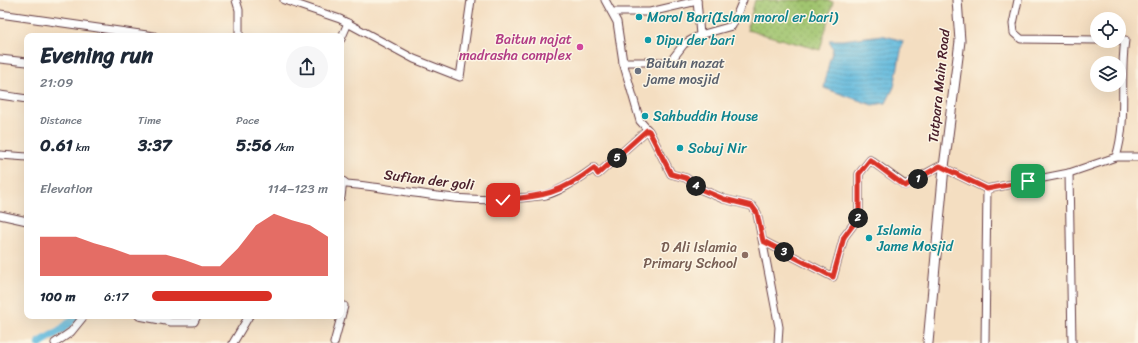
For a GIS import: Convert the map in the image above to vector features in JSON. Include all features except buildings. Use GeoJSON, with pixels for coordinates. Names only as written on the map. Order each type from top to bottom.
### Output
{"type":"FeatureCollection","features":[{"type":"Feature","properties":{"kind":"street"},"geometry":{"type":"LineString","coordinates":[[236,0],[239,10],[239,33]]}},
{"type":"Feature","properties":{"kind":"street"},"geometry":{"type":"LineString","coordinates":[[284,0],[348,23],[414,59],[460,77],[471,0]]}},
{"type":"Feature","properties":{"kind":"street"},"geometry":{"type":"LineString","coordinates":[[605,0],[617,22],[623,62],[640,122],[649,131],[671,174],[686,178],[700,189],[724,199],[752,206],[757,213],[779,327],[778,343]]}},
{"type":"Feature","properties":{"kind":"street"},"geometry":{"type":"LineString","coordinates":[[623,62],[670,62],[684,44],[700,35],[732,26],[743,0]]}},
{"type":"Feature","properties":{"kind":"street","name":"Tutpara Main Road"},"geometry":{"type":"LineString","coordinates":[[928,343],[942,166],[960,41],[957,0]]}},
{"type":"Feature","properties":{"kind":"street"},"geometry":{"type":"LineString","coordinates":[[1018,0],[1014,33],[1020,39],[1090,40]]}},
{"type":"Feature","properties":{"kind":"street"},"geometry":{"type":"LineString","coordinates":[[612,12],[650,12],[697,1],[700,35]]}},
{"type":"Feature","properties":{"kind":"street"},"geometry":{"type":"LineString","coordinates":[[0,14],[133,33]]}},
{"type":"Feature","properties":{"kind":"street"},"geometry":{"type":"LineString","coordinates":[[344,33],[348,23]]}},
{"type":"Feature","properties":{"kind":"street"},"geometry":{"type":"LineString","coordinates":[[1116,157],[1122,140],[1122,66],[1124,48]]}},
{"type":"Feature","properties":{"kind":"street"},"geometry":{"type":"LineString","coordinates":[[0,59],[24,62]]}},
{"type":"Feature","properties":{"kind":"street"},"geometry":{"type":"LineString","coordinates":[[0,95],[24,99]]}},
{"type":"Feature","properties":{"kind":"street","name":"Sufian der goli"},"geometry":{"type":"LineString","coordinates":[[344,182],[347,184],[387,187],[458,199],[503,200],[545,195],[561,189],[594,168],[598,174],[647,130]]}},
{"type":"Feature","properties":{"kind":"street"},"geometry":{"type":"LineString","coordinates":[[0,155],[24,157]]}},
{"type":"Feature","properties":{"kind":"street"},"geometry":{"type":"LineString","coordinates":[[763,241],[833,277],[844,237],[859,217],[859,174],[870,160],[905,186],[942,166],[987,189],[1069,173],[1116,157],[1138,157]]}},
{"type":"Feature","properties":{"kind":"street"},"geometry":{"type":"LineString","coordinates":[[1069,173],[1072,343]]}},
{"type":"Feature","properties":{"kind":"street"},"geometry":{"type":"LineString","coordinates":[[985,343],[987,189]]}},
{"type":"Feature","properties":{"kind":"street"},"geometry":{"type":"LineString","coordinates":[[0,215],[24,220]]}},
{"type":"Feature","properties":{"kind":"street"},"geometry":{"type":"LineString","coordinates":[[55,343],[71,332],[82,319]]}},
{"type":"Feature","properties":{"kind":"street"},"geometry":{"type":"LineString","coordinates":[[155,319],[171,322],[194,322],[196,319]]}},
{"type":"Feature","properties":{"kind":"street"},"geometry":{"type":"LineString","coordinates":[[233,343],[247,319]]}},
{"type":"Feature","properties":{"kind":"street"},"geometry":{"type":"LineString","coordinates":[[334,343],[340,319]]}},
{"type":"Feature","properties":{"kind":"green space"},"geometry":{"type":"Polygon","coordinates":[[[755,0],[825,0],[833,2],[820,50],[747,30],[755,0]]]}},
{"type":"Feature","properties":{"kind":"water"},"geometry":{"type":"Polygon","coordinates":[[[882,35],[903,41],[894,87],[886,103],[872,105],[824,88],[833,49],[829,40],[843,40],[882,35]]]}},
{"type":"Feature","properties":{"kind":"waterway"},"geometry":{"type":"LineString","coordinates":[[39,343],[61,330],[74,319]]}},
{"type":"Feature","properties":{"kind":"place","name":"Morol Bari(Islam morol er bari)"},"geometry":{"type":"Point","coordinates":[639,17]}},
{"type":"Feature","properties":{"kind":"place","name":"Dipu der bari"},"geometry":{"type":"Point","coordinates":[648,40]}},
{"type":"Feature","properties":{"kind":"place","name":"Baitun najat madrasha complex"},"geometry":{"type":"Point","coordinates":[580,47]}},
{"type":"Feature","properties":{"kind":"place","name":"Baitun nazat jame mosjid"},"geometry":{"type":"Point","coordinates":[638,71]}},
{"type":"Feature","properties":{"kind":"place","name":"Sahbuddin House"},"geometry":{"type":"Point","coordinates":[645,116]}},
{"type":"Feature","properties":{"kind":"place","name":"Sobuj Nir"},"geometry":{"type":"Point","coordinates":[680,148]}},
{"type":"Feature","properties":{"kind":"place","name":"Islamia Jame Mosjid"},"geometry":{"type":"Point","coordinates":[869,238]}},
{"type":"Feature","properties":{"kind":"place","name":"D Ali Islamia Primary School"},"geometry":{"type":"Point","coordinates":[745,255]}},
{"type":"Feature","properties":{"kind":"route"},"geometry":{"type":"LineString","coordinates":[[503,200],[545,195],[561,189],[584,176],[594,168],[598,174],[647,130],[649,131],[671,174],[686,178],[700,189],[724,199],[752,206],[757,213],[763,241],[833,277],[844,237],[859,217],[859,174],[870,160],[905,186],[940,166],[987,189],[1028,181]]}}]}
